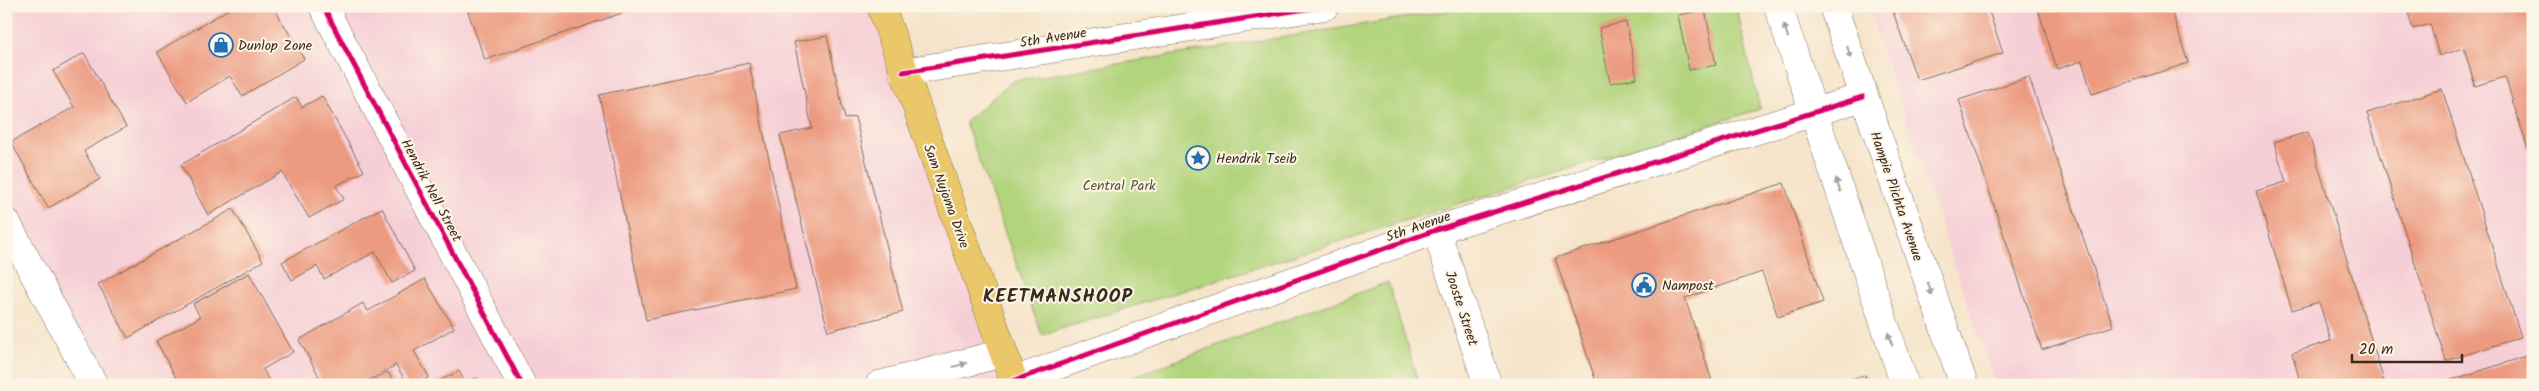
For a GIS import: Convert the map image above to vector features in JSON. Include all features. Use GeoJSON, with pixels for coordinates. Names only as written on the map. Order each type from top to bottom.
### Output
{"type":"FeatureCollection","features":[{"type":"Feature","properties":{"kind":"main road","name":"Sam Nujoma Drive"},"geometry":{"type":"LineString","coordinates":[[881,6],[1014,383]]}},
{"type":"Feature","properties":{"kind":"street","name":"Hendrik Nell Street"},"geometry":{"type":"LineString","coordinates":[[323,6],[522,385]]}},
{"type":"Feature","properties":{"kind":"street","name":"5th Avenue"},"geometry":{"type":"LineString","coordinates":[[903,72],[1325,6]]}},
{"type":"Feature","properties":{"kind":"street"},"geometry":{"type":"LineString","coordinates":[[1778,6],[1905,385]]}},
{"type":"Feature","properties":{"kind":"street","name":"Hampie Plichta Avenue"},"geometry":{"type":"LineString","coordinates":[[1833,6],[1964,385]]}},
{"type":"Feature","properties":{"kind":"street","name":"5th Avenue"},"geometry":{"type":"LineString","coordinates":[[1014,383],[1436,230],[1814,114],[1863,97]]}},
{"type":"Feature","properties":{"kind":"street"},"geometry":{"type":"LineString","coordinates":[[6,222],[94,385]]}},
{"type":"Feature","properties":{"kind":"street","name":"Jooste Street"},"geometry":{"type":"LineString","coordinates":[[1436,230],[1488,385]]}},
{"type":"Feature","properties":{"kind":"street"},"geometry":{"type":"LineString","coordinates":[[878,385],[1003,353]]}},
{"type":"Feature","properties":{"kind":"shaded area"},"geometry":{"type":"Polygon","coordinates":[[[6,6],[881,6],[1015,385],[55,385],[84,366],[6,222],[6,6]]]}},
{"type":"Feature","properties":{"kind":"shaded area"},"geometry":{"type":"Polygon","coordinates":[[[1867,6],[2533,6],[2533,385],[1995,385],[1867,6]]]}},
{"type":"Feature","properties":{"kind":"green space","name":"Central Park"},"geometry":{"type":"Polygon","coordinates":[[[1477,6],[1736,6],[1760,109],[1042,335],[965,122],[1012,81],[1477,6]]]}},
{"type":"Feature","properties":{"kind":"green space"},"geometry":{"type":"Polygon","coordinates":[[[1388,282],[1419,385],[1124,385],[1132,377],[1388,282]]]}},
{"type":"Feature","properties":{"kind":"building"},"geometry":{"type":"Polygon","coordinates":[[[234,6],[273,6],[304,59],[242,96],[230,76],[187,102],[157,52],[234,6]]]}},
{"type":"Feature","properties":{"kind":"building"},"geometry":{"type":"Polygon","coordinates":[[[466,6],[640,6],[640,7],[485,60],[466,6]]]}},
{"type":"Feature","properties":{"kind":"building"},"geometry":{"type":"Polygon","coordinates":[[[1891,6],[1987,6],[2003,53],[1917,80],[1891,6]]]}},
{"type":"Feature","properties":{"kind":"building"},"geometry":{"type":"Polygon","coordinates":[[[2037,6],[2170,6],[2188,63],[2092,94],[2082,61],[2057,69],[2037,6]]]}},
{"type":"Feature","properties":{"kind":"building"},"geometry":{"type":"Polygon","coordinates":[[[2406,6],[2533,6],[2533,165],[2505,77],[2475,86],[2464,48],[2439,56],[2430,24],[2413,29],[2406,6]]]}},
{"type":"Feature","properties":{"kind":"building"},"geometry":{"type":"Polygon","coordinates":[[[1705,10],[1716,65],[1689,70],[1678,15],[1705,10]]]}},
{"type":"Feature","properties":{"kind":"building"},"geometry":{"type":"Polygon","coordinates":[[[1626,22],[1637,78],[1610,83],[1599,28],[1626,22]]]}},
{"type":"Feature","properties":{"kind":"building"},"geometry":{"type":"Polygon","coordinates":[[[827,36],[845,119],[855,117],[903,312],[828,331],[780,135],[812,128],[794,42],[827,36]]]}},
{"type":"Feature","properties":{"kind":"building"},"geometry":{"type":"Polygon","coordinates":[[[84,53],[126,127],[84,151],[100,179],[48,208],[11,142],[74,107],[53,71],[84,53]]]}},
{"type":"Feature","properties":{"kind":"building"},"geometry":{"type":"Polygon","coordinates":[[[749,63],[796,289],[646,320],[599,95],[749,63]]]}},
{"type":"Feature","properties":{"kind":"building"},"geometry":{"type":"Polygon","coordinates":[[[2029,77],[2113,326],[2042,350],[1959,100],[2029,77]]]}},
{"type":"Feature","properties":{"kind":"building"},"geometry":{"type":"Polygon","coordinates":[[[2442,89],[2521,337],[2446,361],[2367,113],[2442,89]]]}},
{"type":"Feature","properties":{"kind":"building"},"geometry":{"type":"Polygon","coordinates":[[[322,96],[364,171],[336,186],[344,199],[309,218],[282,172],[208,215],[181,165],[296,97],[302,107],[322,96]]]}},
{"type":"Feature","properties":{"kind":"building"},"geometry":{"type":"Polygon","coordinates":[[[2308,132],[2385,385],[2301,385],[2292,353],[2331,341],[2319,302],[2292,310],[2256,191],[2286,182],[2274,142],[2308,132]]]}},
{"type":"Feature","properties":{"kind":"building","name":"Nampost"},"geometry":{"type":"Polygon","coordinates":[[[1784,183],[1823,302],[1778,317],[1762,272],[1685,298],[1712,381],[1700,385],[1597,385],[1555,258],[1784,183]]]}},
{"type":"Feature","properties":{"kind":"building"},"geometry":{"type":"Polygon","coordinates":[[[382,208],[415,271],[392,283],[375,252],[324,279],[317,266],[292,280],[282,262],[382,208]]]}},
{"type":"Feature","properties":{"kind":"building"},"geometry":{"type":"Polygon","coordinates":[[[233,209],[263,261],[128,338],[98,284],[233,209]]]}},
{"type":"Feature","properties":{"kind":"building"},"geometry":{"type":"Polygon","coordinates":[[[249,273],[293,352],[263,369],[271,385],[180,385],[156,341],[200,317],[193,304],[249,273]]]}},
{"type":"Feature","properties":{"kind":"building"},"geometry":{"type":"Polygon","coordinates":[[[425,279],[454,328],[414,351],[429,377],[416,385],[408,385],[396,365],[361,385],[324,385],[299,340],[363,303],[368,311],[425,279]]]}},
{"type":"Feature","properties":{"kind":"building"},"geometry":{"type":"Polygon","coordinates":[[[2533,354],[2533,385],[2439,384],[2533,354]]]}},
{"type":"Feature","properties":{"kind":"building"},"geometry":{"type":"Polygon","coordinates":[[[459,371],[466,384],[477,378],[480,385],[431,385],[459,371]]]}},
{"type":"Feature","properties":{"kind":"building"},"geometry":{"type":"Polygon","coordinates":[[[388,372],[395,385],[364,385],[388,372]]]}},
{"type":"Feature","properties":{"kind":"building"},"geometry":{"type":"Polygon","coordinates":[[[1865,375],[1868,385],[1833,385],[1833,384],[1865,375]]]}},
{"type":"Feature","properties":{"kind":"cycle path"},"geometry":{"type":"LineString","coordinates":[[323,6],[522,385]]}},
{"type":"Feature","properties":{"kind":"cycle path"},"geometry":{"type":"LineString","coordinates":[[903,72],[1325,6]]}},
{"type":"Feature","properties":{"kind":"cycle path"},"geometry":{"type":"LineString","coordinates":[[1013,381],[1436,230],[1863,97]]}},
{"type":"Feature","properties":{"kind":"place","name":"Dunlop Zone"},"geometry":{"type":"Point","coordinates":[221,45]}},
{"type":"Feature","properties":{"kind":"place","name":"Hendrik Tseib"},"geometry":{"type":"Point","coordinates":[1198,158]}},
{"type":"Feature","properties":{"kind":"place","name":"Nampost"},"geometry":{"type":"Point","coordinates":[1644,285]}},
{"type":"Feature","properties":{"kind":"district","name":"KEETMANSHOOP"},"geometry":{"type":"Point","coordinates":[1058,295]}}]}
